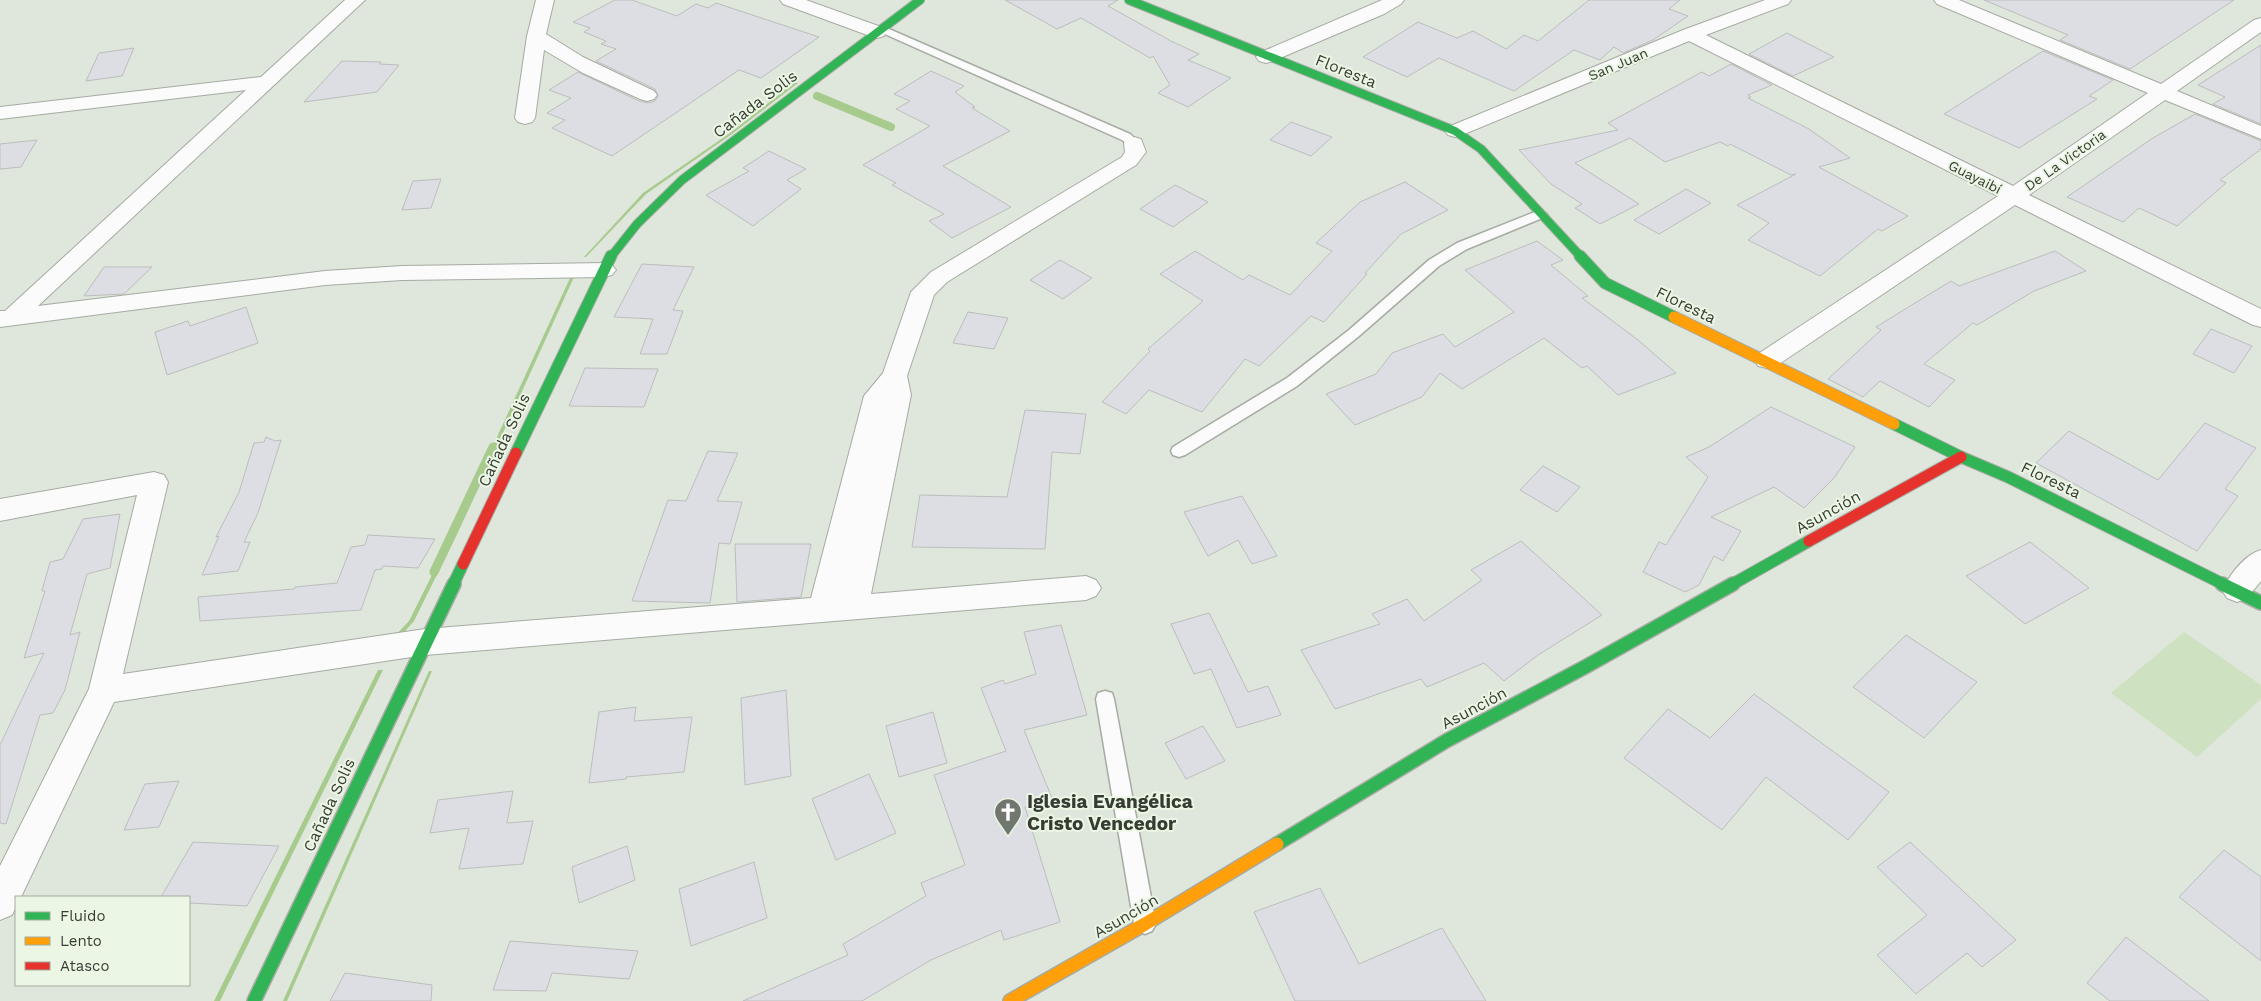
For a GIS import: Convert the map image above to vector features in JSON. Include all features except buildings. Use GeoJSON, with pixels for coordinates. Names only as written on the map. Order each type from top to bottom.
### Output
{"type":"FeatureCollection","features":[{"type":"Feature","properties":{"kind":"street"},"geometry":{"type":"LineString","coordinates":[[6,318],[356,0]]}},
{"type":"Feature","properties":{"kind":"street"},"geometry":{"type":"LineString","coordinates":[[789,0],[880,30]]}},
{"type":"Feature","properties":{"kind":"street","name":"Cañada Solis"},"geometry":{"type":"LineString","coordinates":[[254,1001],[604,270],[637,224],[682,180],[920,0]]}},
{"type":"Feature","properties":{"kind":"street","name":"Floresta"},"geometry":{"type":"LineString","coordinates":[[1129,0],[1455,132],[1481,149],[1605,283],[1668,316],[1767,360],[1960,457],[2008,476],[2249,596]]}},
{"type":"Feature","properties":{"kind":"street"},"geometry":{"type":"LineString","coordinates":[[1266,56],[1378,10],[1395,0]]}},
{"type":"Feature","properties":{"kind":"street","name":"San Juan"},"geometry":{"type":"LineString","coordinates":[[1455,132],[1690,34],[1782,0]]}},
{"type":"Feature","properties":{"kind":"street"},"geometry":{"type":"LineString","coordinates":[[1943,0],[2261,133]]}},
{"type":"Feature","properties":{"kind":"street"},"geometry":{"type":"LineString","coordinates":[[525,118],[536,36],[550,1]]}},
{"type":"Feature","properties":{"kind":"street","name":"De La Victoria"},"geometry":{"type":"LineString","coordinates":[[1767,360],[2014,196],[2261,24]]}},
{"type":"Feature","properties":{"kind":"street","name":"Guayaibí"},"geometry":{"type":"LineString","coordinates":[[1690,34],[2261,319]]}},
{"type":"Feature","properties":{"kind":"street"},"geometry":{"type":"LineString","coordinates":[[536,36],[556,51],[578,63],[647,95]]}},
{"type":"Feature","properties":{"kind":"street"},"geometry":{"type":"LineString","coordinates":[[0,113],[266,82]]}},
{"type":"Feature","properties":{"kind":"street"},"geometry":{"type":"LineString","coordinates":[[823,610],[877,396],[894,376],[923,292],[939,277],[1129,161],[1136,152],[1134,143]]}},
{"type":"Feature","properties":{"kind":"street"},"geometry":{"type":"LineString","coordinates":[[6,318],[325,278],[402,273],[604,270]]}},
{"type":"Feature","properties":{"kind":"street"},"geometry":{"type":"LineString","coordinates":[[854,607],[898,395],[894,376]]}},
{"type":"Feature","properties":{"kind":"street","name":"Asunción"},"geometry":{"type":"LineString","coordinates":[[1010,1001],[1145,924],[1446,741],[1585,667],[1669,618],[1960,457]]}},
{"type":"Feature","properties":{"kind":"street"},"geometry":{"type":"LineString","coordinates":[[0,510],[154,482],[104,690],[0,903]]}},
{"type":"Feature","properties":{"kind":"street"},"geometry":{"type":"LineString","coordinates":[[2249,596],[2261,561]]}},
{"type":"Feature","properties":{"kind":"street"},"geometry":{"type":"LineString","coordinates":[[104,690],[425,642],[1086,588]]}},
{"type":"Feature","properties":{"kind":"lane"},"geometry":{"type":"LineString","coordinates":[[880,30],[1126,136],[1134,143]]}},
{"type":"Feature","properties":{"kind":"lane"},"geometry":{"type":"LineString","coordinates":[[1179,451],[1292,382],[1354,333],[1434,263],[1462,246],[1540,214]]}},
{"type":"Feature","properties":{"kind":"lane"},"geometry":{"type":"LineString","coordinates":[[1105,700],[1145,924]]}},
{"type":"Feature","properties":{"kind":"shaded area"},"geometry":{"type":"Polygon","coordinates":[[[795,82],[798,83],[732,134],[646,194],[584,257],[643,193],[730,133],[795,82]]]}},
{"type":"Feature","properties":{"kind":"shaded area"},"geometry":{"type":"Polygon","coordinates":[[[574,277],[457,534],[414,621],[398,639],[393,638],[409,621],[452,535],[570,278],[574,277]]]}},
{"type":"Feature","properties":{"kind":"shaded area"},"geometry":{"type":"Polygon","coordinates":[[[2184,632],[2261,685],[2261,699],[2197,757],[2111,693],[2184,632]]]}},
{"type":"Feature","properties":{"kind":"shaded area"},"geometry":{"type":"Polygon","coordinates":[[[378,670],[383,670],[220,1001],[214,1001],[378,670]]]}},
{"type":"Feature","properties":{"kind":"shaded area"},"geometry":{"type":"Polygon","coordinates":[[[429,671],[432,671],[287,1001],[283,1001],[429,671]]]}},
{"type":"Feature","properties":{"kind":"waterway"},"geometry":{"type":"LineString","coordinates":[[817,96],[891,127]]}},
{"type":"Feature","properties":{"kind":"waterway"},"geometry":{"type":"LineString","coordinates":[[434,572],[493,447]]}},
{"type":"Feature","properties":{"kind":"traffic: fast"},"geometry":{"type":"LineString","coordinates":[[516,453],[607,262],[637,224],[682,180],[920,0]]}},
{"type":"Feature","properties":{"kind":"traffic: fast"},"geometry":{"type":"LineString","coordinates":[[1129,0],[1455,131],[1481,149],[1605,283],[1674,317]]}},
{"type":"Feature","properties":{"kind":"traffic: fast"},"geometry":{"type":"LineString","coordinates":[[1894,424],[1961,457],[2008,477],[2261,603]]}},
{"type":"Feature","properties":{"kind":"traffic: fast"},"geometry":{"type":"LineString","coordinates":[[1277,844],[1446,741],[1585,667],[1809,541]]}},
{"type":"Feature","properties":{"kind":"traffic: fast"},"geometry":{"type":"LineString","coordinates":[[254,1001],[463,564]]}},
{"type":"Feature","properties":{"kind":"traffic: slow"},"geometry":{"type":"LineString","coordinates":[[1674,317],[1894,424]]}},
{"type":"Feature","properties":{"kind":"traffic: slow"},"geometry":{"type":"LineString","coordinates":[[1010,1001],[1145,924],[1277,844]]}},
{"type":"Feature","properties":{"kind":"traffic: jam"},"geometry":{"type":"LineString","coordinates":[[463,564],[516,453]]}},
{"type":"Feature","properties":{"kind":"traffic: jam"},"geometry":{"type":"LineString","coordinates":[[1809,541],[1961,457]]}},
{"type":"Feature","properties":{"kind":"place","name":"Iglesia Evangélica Cristo Vencedor"},"geometry":{"type":"Point","coordinates":[1008,836]}}]}
